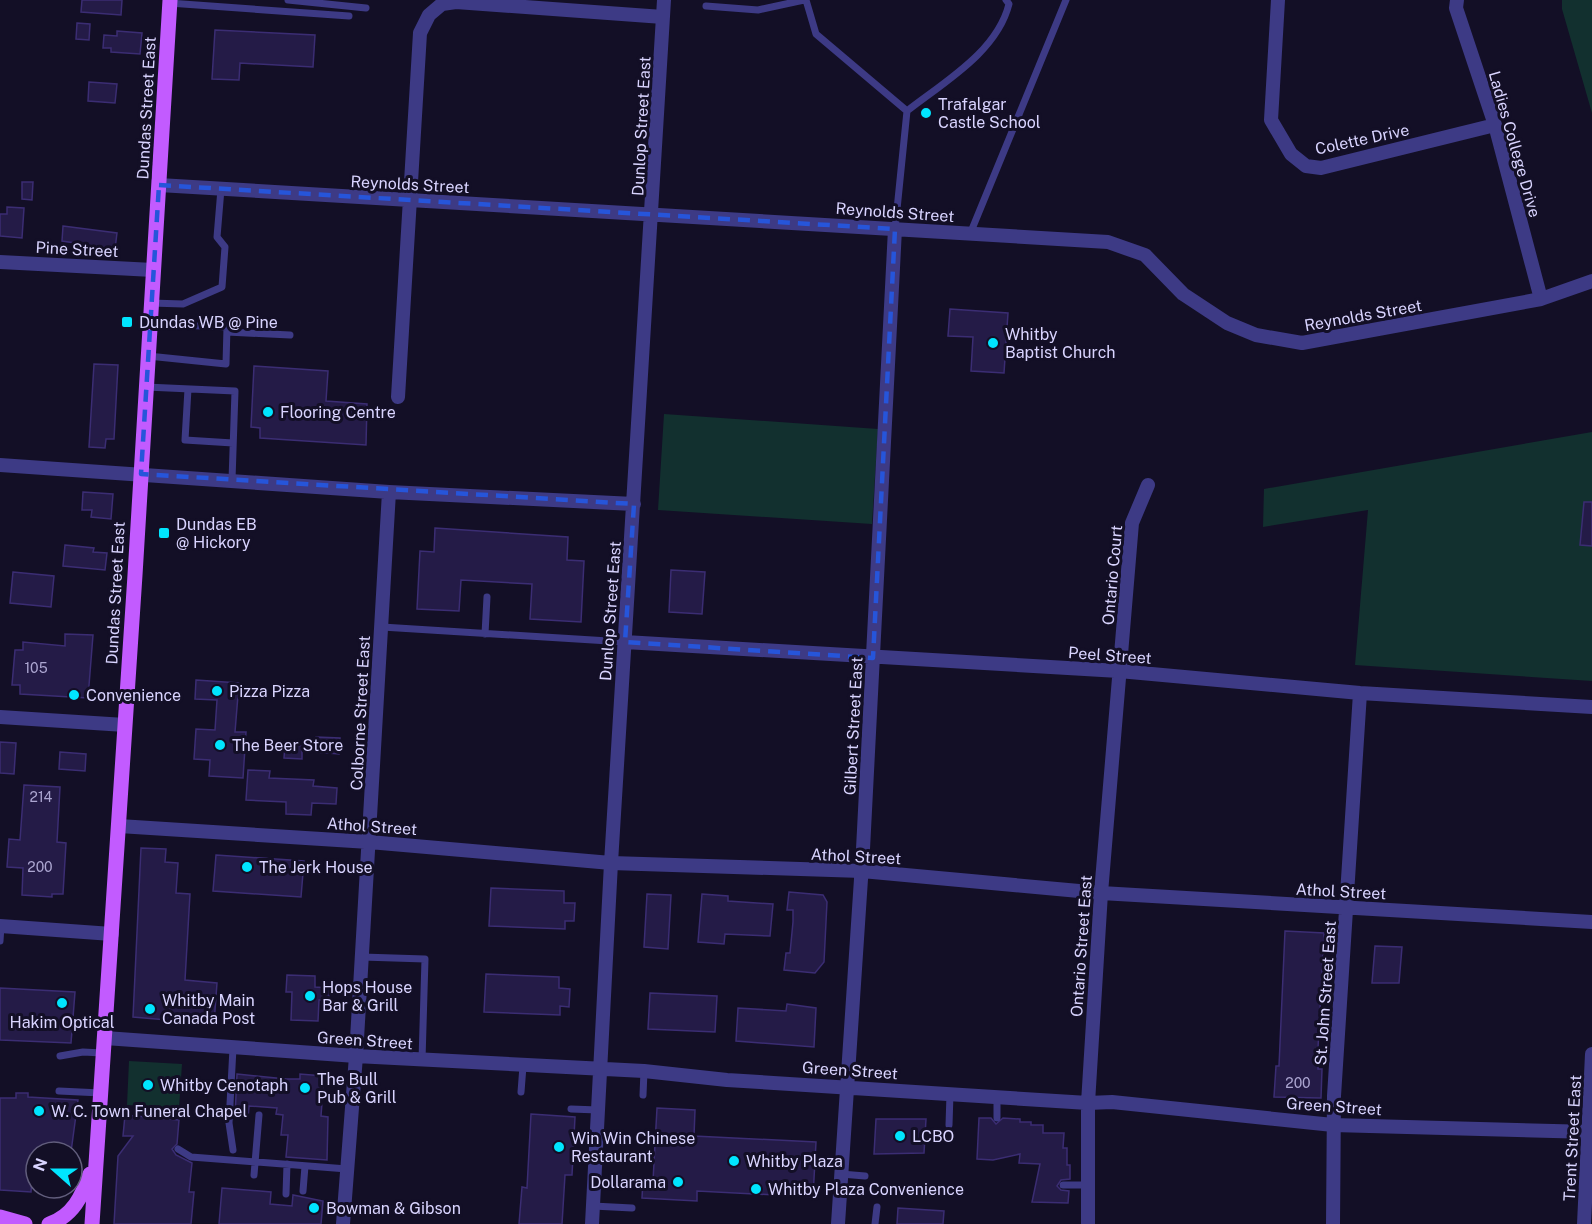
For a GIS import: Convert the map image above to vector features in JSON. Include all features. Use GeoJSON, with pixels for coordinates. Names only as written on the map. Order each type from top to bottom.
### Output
{"type":"FeatureCollection","features":[{"type":"Feature","properties":{"kind":"main road","name":"Dundas Street East"},"geometry":{"type":"LineString","coordinates":[[92,1224],[170,1]]}},
{"type":"Feature","properties":{"kind":"main road"},"geometry":{"type":"LineString","coordinates":[[49,1224],[71,1211],[83,1194],[97,1157]]}},
{"type":"Feature","properties":{"kind":"main road"},"geometry":{"type":"LineString","coordinates":[[0,1217],[25,1224]]}},
{"type":"Feature","properties":{"kind":"street","name":"Dunlop Street East"},"geometry":{"type":"LineString","coordinates":[[592,1224],[598,1070],[653,213],[664,0]]}},
{"type":"Feature","properties":{"kind":"street","name":"Colette Drive"},"geometry":{"type":"LineString","coordinates":[[1278,0],[1271,120],[1291,154],[1306,166],[1320,168],[1495,125]]}},
{"type":"Feature","properties":{"kind":"street","name":"Ladies College Drive"},"geometry":{"type":"LineString","coordinates":[[1457,0],[1456,8],[1495,125],[1541,298]]}},
{"type":"Feature","properties":{"kind":"street"},"geometry":{"type":"LineString","coordinates":[[398,396],[408,201],[420,33],[429,15],[449,1],[663,17]]}},
{"type":"Feature","properties":{"kind":"street","name":"Reynolds Street"},"geometry":{"type":"LineString","coordinates":[[159,185],[1108,242],[1145,255],[1183,294],[1227,323],[1256,335],[1302,343],[1541,298],[1592,281]]}},
{"type":"Feature","properties":{"kind":"street","name":"Gilbert Street East"},"geometry":{"type":"LineString","coordinates":[[838,1224],[845,1086],[862,871],[896,229]]}},
{"type":"Feature","properties":{"kind":"street","name":"Pine Street"},"geometry":{"type":"LineString","coordinates":[[0,262],[153,270]]}},
{"type":"Feature","properties":{"kind":"street"},"geometry":{"type":"LineString","coordinates":[[0,465],[390,492],[634,504]]}},
{"type":"Feature","properties":{"kind":"street","name":"Ontario Court"},"geometry":{"type":"LineString","coordinates":[[1119,671],[1132,523],[1148,484]]}},
{"type":"Feature","properties":{"kind":"street","name":"Colborne Street East"},"geometry":{"type":"LineString","coordinates":[[343,1224],[356,1056],[390,492]]}},
{"type":"Feature","properties":{"kind":"street","name":"Peel Street"},"geometry":{"type":"LineString","coordinates":[[625,642],[1119,671],[1360,693],[1592,707]]}},
{"type":"Feature","properties":{"kind":"street","name":"Ontario Street East"},"geometry":{"type":"LineString","coordinates":[[1088,1224],[1088,1103],[1101,893],[1119,671]]}},
{"type":"Feature","properties":{"kind":"street","name":"St. John Street East"},"geometry":{"type":"LineString","coordinates":[[1333,1224],[1334,1125],[1360,693]]}},
{"type":"Feature","properties":{"kind":"street"},"geometry":{"type":"LineString","coordinates":[[0,717],[125,725]]}},
{"type":"Feature","properties":{"kind":"street","name":"Athol Street"},"geometry":{"type":"LineString","coordinates":[[119,826],[369,842],[611,863],[862,871],[1101,893],[1592,922]]}},
{"type":"Feature","properties":{"kind":"street"},"geometry":{"type":"LineString","coordinates":[[1,926],[112,934]]}},
{"type":"Feature","properties":{"kind":"street","name":"Green Street"},"geometry":{"type":"LineString","coordinates":[[104,1046],[233,1048],[644,1071],[728,1080],[998,1095],[1088,1103],[1112,1102],[1334,1125],[1590,1132]]}},
{"type":"Feature","properties":{"kind":"street","name":"Trent Street East"},"geometry":{"type":"LineString","coordinates":[[1584,1224],[1592,1054]]}},
{"type":"Feature","properties":{"kind":"lane"},"geometry":{"type":"LineString","coordinates":[[288,0],[366,8]]}},
{"type":"Feature","properties":{"kind":"lane"},"geometry":{"type":"LineString","coordinates":[[706,6],[758,10],[805,0],[816,34],[907,111]]}},
{"type":"Feature","properties":{"kind":"lane"},"geometry":{"type":"LineString","coordinates":[[970,234],[1066,0]]}},
{"type":"Feature","properties":{"kind":"lane"},"geometry":{"type":"LineString","coordinates":[[170,1],[349,16]]}},
{"type":"Feature","properties":{"kind":"lane"},"geometry":{"type":"LineString","coordinates":[[896,229],[907,111],[975,58],[1004,24],[1009,1]]}},
{"type":"Feature","properties":{"kind":"lane"},"geometry":{"type":"LineString","coordinates":[[151,303],[183,304],[222,287],[225,247],[217,237],[221,189]]}},
{"type":"Feature","properties":{"kind":"lane"},"geometry":{"type":"LineString","coordinates":[[148,356],[225,364],[227,327],[150,324]]}},
{"type":"Feature","properties":{"kind":"lane"},"geometry":{"type":"LineString","coordinates":[[227,332],[290,335]]}},
{"type":"Feature","properties":{"kind":"lane"},"geometry":{"type":"LineString","coordinates":[[146,387],[235,390],[232,480]]}},
{"type":"Feature","properties":{"kind":"lane"},"geometry":{"type":"LineString","coordinates":[[188,389],[185,440],[233,443]]}},
{"type":"Feature","properties":{"kind":"lane"},"geometry":{"type":"LineString","coordinates":[[485,634],[487,597]]}},
{"type":"Feature","properties":{"kind":"lane"},"geometry":{"type":"LineString","coordinates":[[382,627],[625,642]]}},
{"type":"Feature","properties":{"kind":"lane"},"geometry":{"type":"LineString","coordinates":[[0,941],[1,926]]}},
{"type":"Feature","properties":{"kind":"lane"},"geometry":{"type":"LineString","coordinates":[[362,957],[425,959],[422,1060]]}},
{"type":"Feature","properties":{"kind":"lane"},"geometry":{"type":"LineString","coordinates":[[60,1056],[104,1046]]}},
{"type":"Feature","properties":{"kind":"lane"},"geometry":{"type":"LineString","coordinates":[[233,1048],[228,1123],[233,1150]]}},
{"type":"Feature","properties":{"kind":"lane"},"geometry":{"type":"LineString","coordinates":[[521,1092],[523,1066]]}},
{"type":"Feature","properties":{"kind":"lane"},"geometry":{"type":"LineString","coordinates":[[643,1095],[644,1071]]}},
{"type":"Feature","properties":{"kind":"lane"},"geometry":{"type":"LineString","coordinates":[[60,1091],[101,1093]]}},
{"type":"Feature","properties":{"kind":"lane"},"geometry":{"type":"LineString","coordinates":[[949,1125],[950,1092]]}},
{"type":"Feature","properties":{"kind":"lane"},"geometry":{"type":"LineString","coordinates":[[997,1118],[998,1095]]}},
{"type":"Feature","properties":{"kind":"lane"},"geometry":{"type":"LineString","coordinates":[[571,1109],[598,1110]]}},
{"type":"Feature","properties":{"kind":"lane"},"geometry":{"type":"LineString","coordinates":[[254,1175],[259,1115]]}},
{"type":"Feature","properties":{"kind":"lane"},"geometry":{"type":"LineString","coordinates":[[178,1149],[191,1157],[348,1168]]}},
{"type":"Feature","properties":{"kind":"lane"},"geometry":{"type":"LineString","coordinates":[[286,1194],[287,1164]]}},
{"type":"Feature","properties":{"kind":"lane"},"geometry":{"type":"LineString","coordinates":[[303,1191],[305,1166]]}},
{"type":"Feature","properties":{"kind":"lane"},"geometry":{"type":"LineString","coordinates":[[841,1174],[865,1176]]}},
{"type":"Feature","properties":{"kind":"lane"},"geometry":{"type":"LineString","coordinates":[[1063,1185],[1087,1185]]}},
{"type":"Feature","properties":{"kind":"lane"},"geometry":{"type":"LineString","coordinates":[[593,1206],[632,1208]]}},
{"type":"Feature","properties":{"kind":"lane"},"geometry":{"type":"LineString","coordinates":[[875,1224],[877,1207]]}},
{"type":"Feature","properties":{"kind":"highlighted area"},"geometry":{"type":"Polygon","coordinates":[[[159,185],[895,229],[873,658],[625,642],[634,504],[141,474],[159,185]]]}},
{"type":"Feature","properties":{"kind":"green space"},"geometry":{"type":"Polygon","coordinates":[[[1562,0],[1592,0],[1592,113],[1562,9],[1562,0]]]}},
{"type":"Feature","properties":{"kind":"green space"},"geometry":{"type":"Polygon","coordinates":[[[664,414],[878,429],[872,524],[658,510],[664,414]]]}},
{"type":"Feature","properties":{"kind":"green space"},"geometry":{"type":"Polygon","coordinates":[[[1592,432],[1592,681],[1355,665],[1368,510],[1263,527],[1264,489],[1592,432]]]}},
{"type":"Feature","properties":{"kind":"green space"},"geometry":{"type":"Polygon","coordinates":[[[129,1061],[182,1064],[179,1108],[127,1105],[129,1061]]]}},
{"type":"Feature","properties":{"kind":"building"},"geometry":{"type":"Polygon","coordinates":[[[82,0],[122,0],[121,15],[81,12],[82,0]]]}},
{"type":"Feature","properties":{"kind":"building"},"geometry":{"type":"Polygon","coordinates":[[[77,23],[90,24],[89,40],[76,39],[77,23]]]}},
{"type":"Feature","properties":{"kind":"building"},"geometry":{"type":"Polygon","coordinates":[[[215,30],[315,35],[313,67],[240,63],[239,80],[212,79],[215,30]]]}},
{"type":"Feature","properties":{"kind":"building"},"geometry":{"type":"Polygon","coordinates":[[[117,31],[142,33],[140,54],[111,52],[111,48],[103,48],[104,35],[117,36],[117,31]]]}},
{"type":"Feature","properties":{"kind":"building"},"geometry":{"type":"Polygon","coordinates":[[[89,82],[117,84],[115,103],[88,101],[89,82]]]}},
{"type":"Feature","properties":{"kind":"building"},"geometry":{"type":"Polygon","coordinates":[[[22,182],[33,182],[32,200],[22,199],[22,182]]]}},
{"type":"Feature","properties":{"kind":"building"},"geometry":{"type":"Polygon","coordinates":[[[7,207],[24,208],[22,238],[0,236],[0,214],[7,214],[7,207]]]}},
{"type":"Feature","properties":{"kind":"building"},"geometry":{"type":"Polygon","coordinates":[[[63,226],[117,233],[115,249],[62,241],[63,226]]]}},
{"type":"Feature","properties":{"kind":"building","name":"Whitby Baptist Church"},"geometry":{"type":"Polygon","coordinates":[[[950,309],[1008,313],[1004,373],[971,371],[973,337],[948,336],[950,309]]]}},
{"type":"Feature","properties":{"kind":"building"},"geometry":{"type":"Polygon","coordinates":[[[94,364],[118,365],[114,439],[106,439],[105,448],[89,447],[94,364]]]}},
{"type":"Feature","properties":{"kind":"building"},"geometry":{"type":"Polygon","coordinates":[[[254,366],[328,371],[326,401],[367,404],[366,445],[260,438],[260,428],[251,427],[254,366]]]}},
{"type":"Feature","properties":{"kind":"building"},"geometry":{"type":"Polygon","coordinates":[[[83,492],[113,494],[111,519],[91,517],[92,510],[82,510],[83,492]]]}},
{"type":"Feature","properties":{"kind":"building"},"geometry":{"type":"Polygon","coordinates":[[[1584,502],[1592,502],[1592,546],[1580,545],[1584,502]]]}},
{"type":"Feature","properties":{"kind":"building"},"geometry":{"type":"Polygon","coordinates":[[[435,528],[568,537],[567,560],[584,561],[581,622],[530,619],[532,584],[461,580],[459,611],[417,609],[420,551],[434,552],[435,528]]]}},
{"type":"Feature","properties":{"kind":"building"},"geometry":{"type":"Polygon","coordinates":[[[65,545],[94,548],[93,552],[107,553],[105,570],[63,566],[65,545]]]}},
{"type":"Feature","properties":{"kind":"building"},"geometry":{"type":"Polygon","coordinates":[[[671,570],[705,572],[702,614],[669,612],[671,570]]]}},
{"type":"Feature","properties":{"kind":"building"},"geometry":{"type":"Polygon","coordinates":[[[13,572],[54,576],[51,607],[10,603],[13,572]]]}},
{"type":"Feature","properties":{"kind":"building"},"geometry":{"type":"Polygon","coordinates":[[[65,634],[93,635],[88,698],[20,694],[20,685],[12,685],[15,650],[23,650],[23,642],[65,646],[65,634]]]}},
{"type":"Feature","properties":{"kind":"building"},"geometry":{"type":"Polygon","coordinates":[[[196,680],[239,683],[235,732],[246,732],[243,778],[209,776],[210,760],[194,759],[196,729],[215,730],[217,700],[195,699],[196,680]]]}},
{"type":"Feature","properties":{"kind":"building"},"geometry":{"type":"Polygon","coordinates":[[[316,737],[340,738],[339,754],[315,752],[316,737]]]}},
{"type":"Feature","properties":{"kind":"building"},"geometry":{"type":"Polygon","coordinates":[[[0,742],[16,743],[14,774],[0,773],[0,742]]]}},
{"type":"Feature","properties":{"kind":"building"},"geometry":{"type":"Polygon","coordinates":[[[285,745],[302,746],[302,759],[284,758],[285,745]]]}},
{"type":"Feature","properties":{"kind":"building"},"geometry":{"type":"Polygon","coordinates":[[[60,752],[86,754],[85,771],[59,769],[60,752]]]}},
{"type":"Feature","properties":{"kind":"building"},"geometry":{"type":"Polygon","coordinates":[[[248,770],[270,771],[269,778],[314,780],[313,786],[337,788],[336,804],[312,803],[311,815],[286,814],[286,802],[246,800],[248,770]]]}},
{"type":"Feature","properties":{"kind":"building"},"geometry":{"type":"Polygon","coordinates":[[[24,785],[60,787],[57,842],[66,843],[63,894],[52,894],[52,897],[22,895],[23,868],[7,867],[9,839],[20,840],[24,785]]]}},
{"type":"Feature","properties":{"kind":"building"},"geometry":{"type":"Polygon","coordinates":[[[141,848],[166,849],[165,862],[178,863],[176,893],[190,894],[185,980],[217,983],[214,1024],[133,1017],[141,848]]]}},
{"type":"Feature","properties":{"kind":"building"},"geometry":{"type":"Polygon","coordinates":[[[216,855],[304,861],[301,897],[213,891],[216,855]]]}},
{"type":"Feature","properties":{"kind":"building"},"geometry":{"type":"Polygon","coordinates":[[[491,888],[564,891],[564,903],[575,903],[574,921],[565,921],[565,929],[489,926],[491,888]]]}},
{"type":"Feature","properties":{"kind":"building"},"geometry":{"type":"Polygon","coordinates":[[[789,892],[823,895],[827,902],[824,962],[815,973],[784,970],[786,953],[790,953],[793,922],[793,910],[787,910],[789,892]]]}},
{"type":"Feature","properties":{"kind":"building"},"geometry":{"type":"Polygon","coordinates":[[[647,894],[671,895],[668,949],[644,947],[647,894]]]}},
{"type":"Feature","properties":{"kind":"building"},"geometry":{"type":"Polygon","coordinates":[[[702,894],[728,896],[728,901],[773,904],[770,936],[725,934],[724,944],[698,942],[702,894]]]}},
{"type":"Feature","properties":{"kind":"building"},"geometry":{"type":"Polygon","coordinates":[[[1285,931],[1324,933],[1318,1048],[1318,1069],[1322,1069],[1321,1098],[1274,1097],[1276,1066],[1279,1066],[1285,931]]]}},
{"type":"Feature","properties":{"kind":"building"},"geometry":{"type":"Polygon","coordinates":[[[1375,946],[1402,947],[1399,983],[1372,983],[1375,946]]]}},
{"type":"Feature","properties":{"kind":"building"},"geometry":{"type":"Polygon","coordinates":[[[486,974],[559,977],[559,988],[570,989],[569,1007],[560,1006],[560,1015],[484,1012],[486,974]]]}},
{"type":"Feature","properties":{"kind":"building","name":"Hops House Bar & Grill"},"geometry":{"type":"Polygon","coordinates":[[[287,975],[315,976],[315,987],[329,988],[329,1000],[319,1000],[318,1021],[291,1020],[292,992],[286,992],[287,975]]]}},
{"type":"Feature","properties":{"kind":"building"},"geometry":{"type":"Polygon","coordinates":[[[0,988],[75,992],[71,1043],[0,1040],[0,988]]]}},
{"type":"Feature","properties":{"kind":"building"},"geometry":{"type":"Polygon","coordinates":[[[650,993],[717,996],[715,1032],[648,1029],[650,993]]]}},
{"type":"Feature","properties":{"kind":"building"},"geometry":{"type":"Polygon","coordinates":[[[787,1004],[816,1008],[814,1047],[736,1041],[738,1008],[786,1011],[787,1004]]]}},
{"type":"Feature","properties":{"kind":"building"},"geometry":{"type":"Polygon","coordinates":[[[237,1074],[286,1079],[300,1079],[300,1074],[324,1076],[321,1116],[328,1117],[327,1160],[286,1157],[288,1135],[281,1135],[283,1115],[276,1114],[277,1108],[249,1106],[248,1118],[235,1117],[237,1074]]]}},
{"type":"Feature","properties":{"kind":"building"},"geometry":{"type":"Polygon","coordinates":[[[16,1093],[28,1093],[28,1097],[78,1100],[73,1140],[24,1140],[24,1192],[0,1190],[0,1098],[16,1098],[16,1093]]]}},
{"type":"Feature","properties":{"kind":"building","name":"Whitby Plaza"},"geometry":{"type":"Polygon","coordinates":[[[657,1108],[695,1110],[694,1136],[816,1142],[813,1197],[697,1191],[697,1201],[642,1198],[643,1180],[653,1181],[657,1108]]]}},
{"type":"Feature","properties":{"kind":"building"},"geometry":{"type":"Polygon","coordinates":[[[531,1114],[575,1117],[572,1175],[565,1175],[562,1224],[519,1224],[522,1187],[527,1188],[531,1114]]]}},
{"type":"Feature","properties":{"kind":"building"},"geometry":{"type":"Polygon","coordinates":[[[125,1115],[179,1120],[177,1144],[172,1149],[176,1155],[192,1163],[189,1192],[194,1192],[191,1224],[114,1224],[118,1156],[133,1136],[123,1136],[125,1115]]]}},
{"type":"Feature","properties":{"kind":"building"},"geometry":{"type":"Polygon","coordinates":[[[979,1118],[991,1118],[996,1124],[1003,1118],[1020,1119],[1020,1122],[1031,1122],[1031,1125],[1043,1125],[1043,1133],[1064,1133],[1063,1148],[1067,1148],[1070,1179],[1061,1180],[1057,1186],[1061,1190],[1069,1191],[1068,1203],[1032,1202],[1040,1164],[1019,1163],[1020,1154],[993,1160],[977,1159],[979,1118]]]}},
{"type":"Feature","properties":{"kind":"building","name":"LCBO"},"geometry":{"type":"Polygon","coordinates":[[[876,1119],[926,1119],[924,1153],[874,1154],[876,1119]]]}},
{"type":"Feature","properties":{"kind":"building"},"geometry":{"type":"Polygon","coordinates":[[[222,1188],[271,1192],[270,1204],[292,1206],[293,1195],[323,1201],[321,1224],[219,1224],[222,1188]]]}},
{"type":"Feature","properties":{"kind":"building"},"geometry":{"type":"Polygon","coordinates":[[[898,1208],[944,1211],[943,1224],[897,1224],[898,1208]]]}},
{"type":"Feature","properties":{"kind":"place","name":"Trafalgar Castle School"},"geometry":{"type":"Point","coordinates":[926,113]}},
{"type":"Feature","properties":{"kind":"place","name":"Dundas WB @ Pine"},"geometry":{"type":"Point","coordinates":[127,322]}},
{"type":"Feature","properties":{"kind":"place","name":"Whitby Baptist Church"},"geometry":{"type":"Point","coordinates":[993,343]}},
{"type":"Feature","properties":{"kind":"place","name":"Flooring Centre"},"geometry":{"type":"Point","coordinates":[268,412]}},
{"type":"Feature","properties":{"kind":"place","name":"Dundas EB @ Hickory"},"geometry":{"type":"Point","coordinates":[164,533]}},
{"type":"Feature","properties":{"kind":"place","name":"Pizza Pizza"},"geometry":{"type":"Point","coordinates":[217,691]}},
{"type":"Feature","properties":{"kind":"place","name":"Convenience"},"geometry":{"type":"Point","coordinates":[74,695]}},
{"type":"Feature","properties":{"kind":"place","name":"The Beer Store"},"geometry":{"type":"Point","coordinates":[220,745]}},
{"type":"Feature","properties":{"kind":"place","name":"The Jerk House"},"geometry":{"type":"Point","coordinates":[247,867]}},
{"type":"Feature","properties":{"kind":"place","name":"Hops House Bar & Grill"},"geometry":{"type":"Point","coordinates":[310,996]}},
{"type":"Feature","properties":{"kind":"place","name":"Hakim Optical"},"geometry":{"type":"Point","coordinates":[62,1003]}},
{"type":"Feature","properties":{"kind":"place","name":"Whitby Main Canada Post"},"geometry":{"type":"Point","coordinates":[150,1009]}},
{"type":"Feature","properties":{"kind":"place","name":"Whitby Cenotaph"},"geometry":{"type":"Point","coordinates":[148,1085]}},
{"type":"Feature","properties":{"kind":"place","name":"The Bull Pub & Grill"},"geometry":{"type":"Point","coordinates":[305,1088]}},
{"type":"Feature","properties":{"kind":"place","name":"W. C. Town Funeral Chapel"},"geometry":{"type":"Point","coordinates":[39,1111]}},
{"type":"Feature","properties":{"kind":"place","name":"LCBO"},"geometry":{"type":"Point","coordinates":[900,1136]}},
{"type":"Feature","properties":{"kind":"place","name":"Win Win Chinese Restaurant"},"geometry":{"type":"Point","coordinates":[559,1147]}},
{"type":"Feature","properties":{"kind":"place","name":"Whitby Plaza"},"geometry":{"type":"Point","coordinates":[734,1161]}},
{"type":"Feature","properties":{"kind":"place","name":"Dollarama"},"geometry":{"type":"Point","coordinates":[678,1182]}},
{"type":"Feature","properties":{"kind":"place","name":"Whitby Plaza Convenience"},"geometry":{"type":"Point","coordinates":[756,1189]}},
{"type":"Feature","properties":{"kind":"place","name":"Bowman & Gibson"},"geometry":{"type":"Point","coordinates":[314,1208]}}]}
